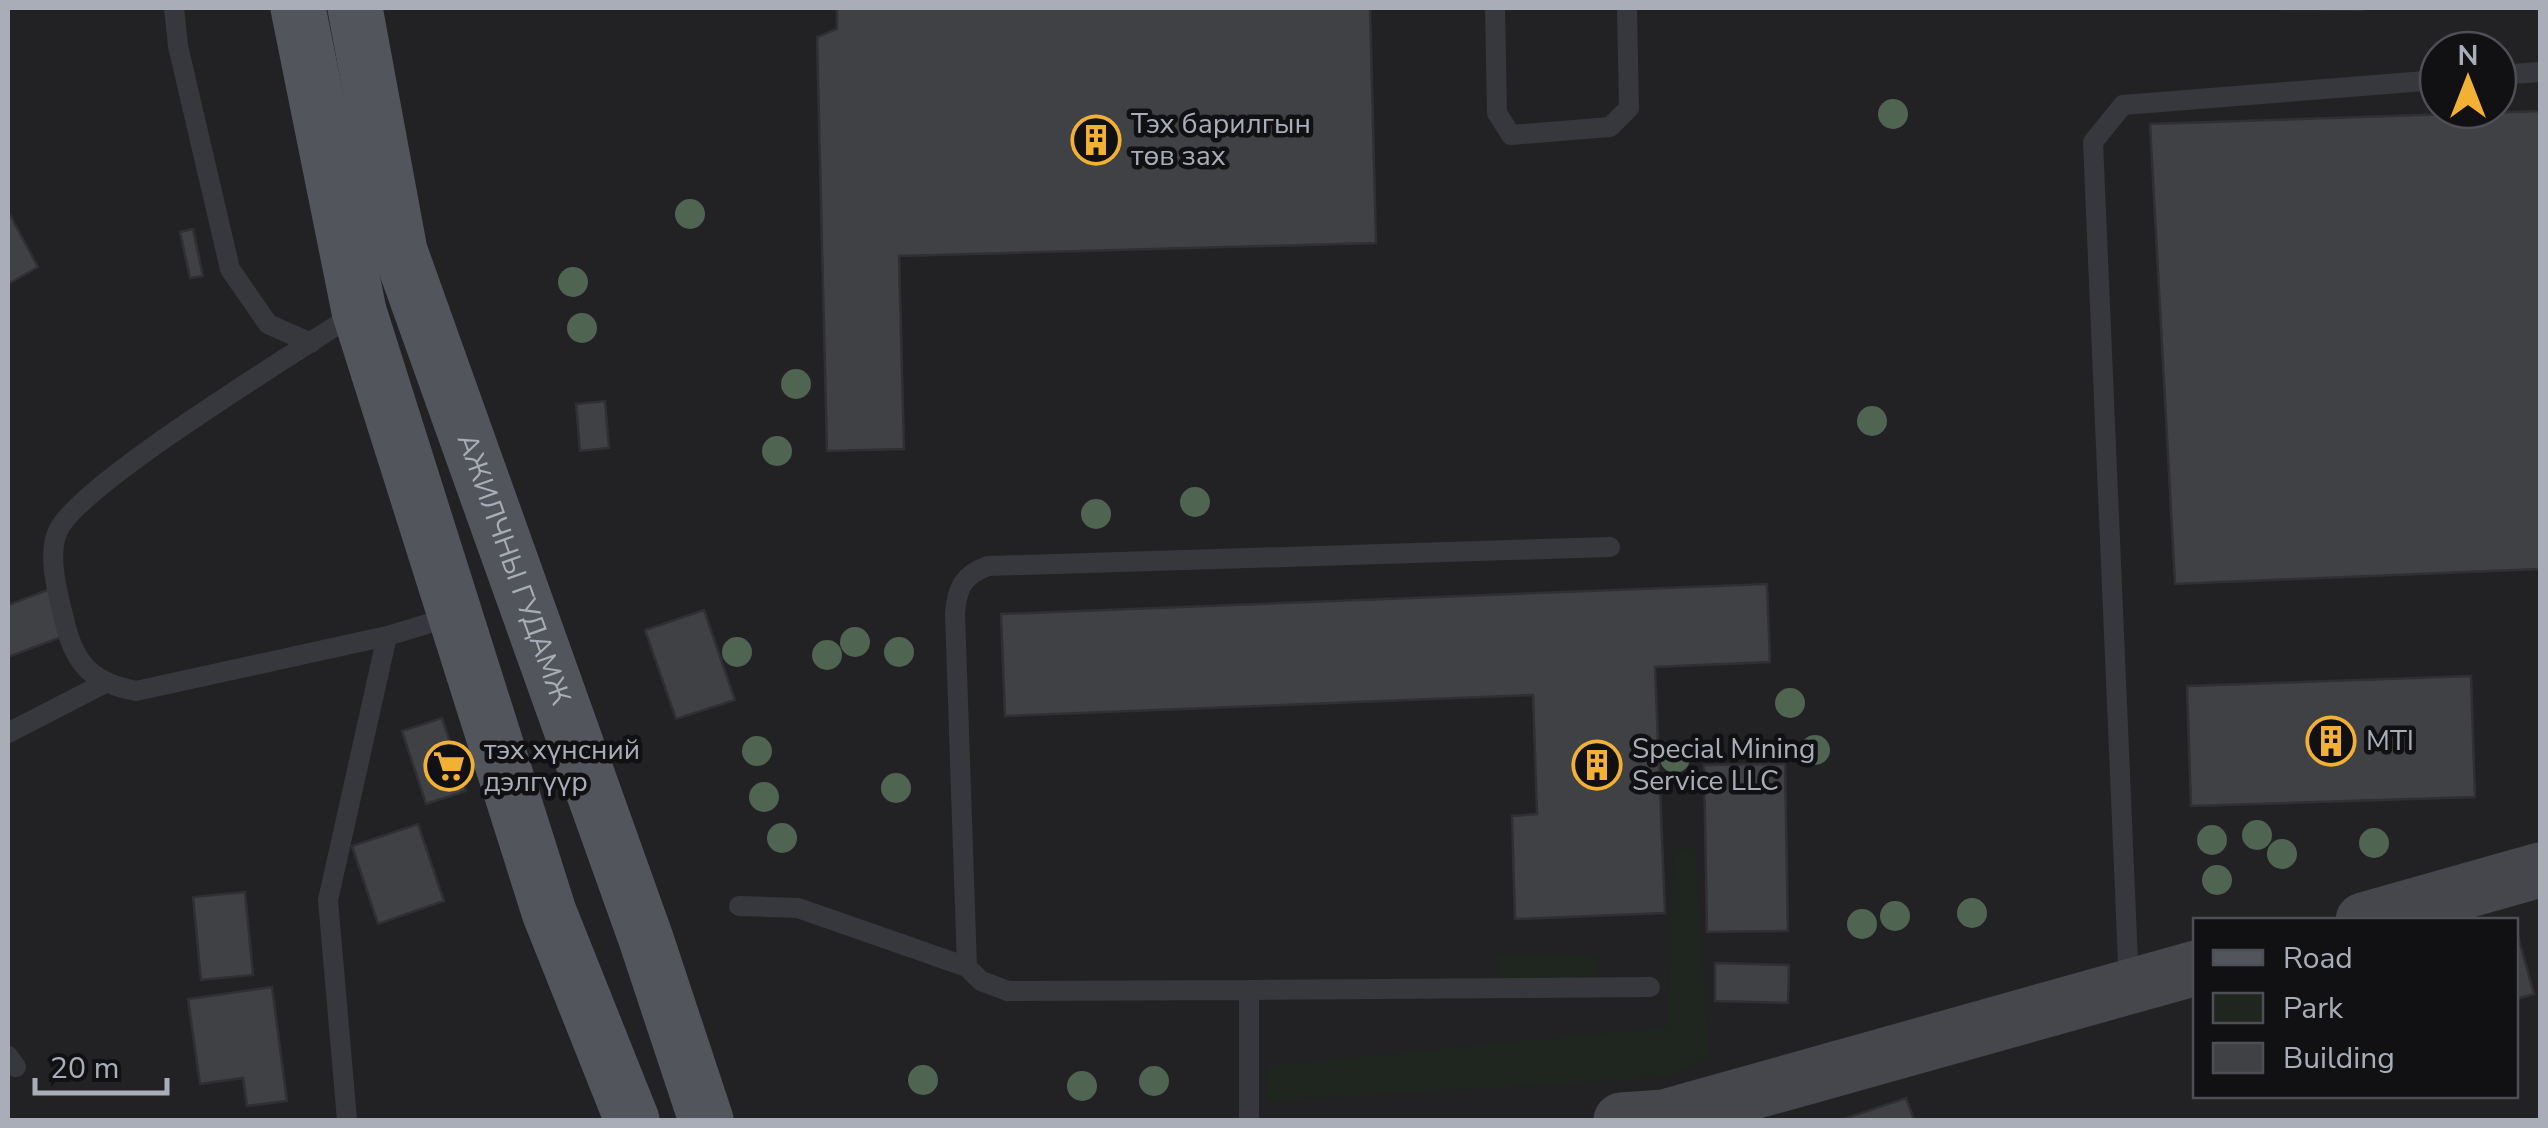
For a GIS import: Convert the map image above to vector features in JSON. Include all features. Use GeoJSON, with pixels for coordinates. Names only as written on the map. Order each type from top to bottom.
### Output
{"type":"FeatureCollection","features":[{"type":"Feature","properties":{"kind":"main road"},"geometry":{"type":"LineString","coordinates":[[298,8],[358,311],[548,912],[632,1120]]}},
{"type":"Feature","properties":{"kind":"main road","name":"АЖИЛЧНЫ ГУДАМЖ"},"geometry":{"type":"LineString","coordinates":[[355,8],[400,252],[640,920],[701,1105]]}},
{"type":"Feature","properties":{"kind":"main road"},"geometry":{"type":"LineString","coordinates":[[701,1105],[740,1120]]}},
{"type":"Feature","properties":{"kind":"street"},"geometry":{"type":"LineString","coordinates":[[2370,918],[2540,870]]}},
{"type":"Feature","properties":{"kind":"street"},"geometry":{"type":"LineString","coordinates":[[1621,1120],[1664,1117],[2193,969]]}},
{"type":"Feature","properties":{"kind":"lane"},"geometry":{"type":"LineString","coordinates":[[174,8],[178,46],[230,269],[268,324],[311,343]]}},
{"type":"Feature","properties":{"kind":"lane"},"geometry":{"type":"LineString","coordinates":[[1495,8],[1497,113],[1511,134],[1610,127],[1629,108],[1627,8]]}},
{"type":"Feature","properties":{"kind":"lane"},"geometry":{"type":"LineString","coordinates":[[2129,987],[2093,142],[2123,106],[2418,82]]}},
{"type":"Feature","properties":{"kind":"lane"},"geometry":{"type":"LineString","coordinates":[[358,311],[94,488],[57,532],[54,576],[72,649],[103,684],[136,691],[386,636],[456,616]]}},
{"type":"Feature","properties":{"kind":"lane"},"geometry":{"type":"LineString","coordinates":[[967,967],[955,614],[957,593],[968,573],[988,566],[1610,547]]}},
{"type":"Feature","properties":{"kind":"lane"},"geometry":{"type":"LineString","coordinates":[[347,1120],[328,900],[386,636]]}},
{"type":"Feature","properties":{"kind":"lane"},"geometry":{"type":"LineString","coordinates":[[8,733],[103,684]]}},
{"type":"Feature","properties":{"kind":"lane"},"geometry":{"type":"LineString","coordinates":[[740,906],[798,908],[967,967],[982,980],[1008,991],[1650,987]]}},
{"type":"Feature","properties":{"kind":"lane"},"geometry":{"type":"LineString","coordinates":[[1249,990],[1249,1120]]}},
{"type":"Feature","properties":{"kind":"shaded area"},"geometry":{"type":"Polygon","coordinates":[[[8,8],[2540,8],[2540,1120],[8,1120],[8,8]]]}},
{"type":"Feature","properties":{"kind":"green space"},"geometry":{"type":"Polygon","coordinates":[[[1695,848],[1709,1059],[1664,1078],[1268,1101],[1266,1066],[1668,1027],[1674,850],[1695,848]]]}},
{"type":"Feature","properties":{"kind":"green space"},"geometry":{"type":"Polygon","coordinates":[[[1597,954],[1597,984],[1498,986],[1498,955],[1597,954]]]}},
{"type":"Feature","properties":{"kind":"building","name":"Тэх барилгын төв зах"},"geometry":{"type":"Polygon","coordinates":[[[837,8],[1370,8],[1376,243],[899,256],[904,449],[827,451],[817,37],[837,29],[837,8]]]}},
{"type":"Feature","properties":{"kind":"building"},"geometry":{"type":"Polygon","coordinates":[[[2199,8],[2363,8],[2363,10],[2199,8]]]}},
{"type":"Feature","properties":{"kind":"building"},"geometry":{"type":"Polygon","coordinates":[[[2540,111],[2540,569],[2175,584],[2150,124],[2418,115],[2418,130],[2518,130],[2518,112],[2540,111]]]}},
{"type":"Feature","properties":{"kind":"building"},"geometry":{"type":"Polygon","coordinates":[[[8,211],[38,267],[8,284],[8,211]]]}},
{"type":"Feature","properties":{"kind":"building"},"geometry":{"type":"Polygon","coordinates":[[[193,229],[203,276],[190,278],[180,232],[193,229]]]}},
{"type":"Feature","properties":{"kind":"building"},"geometry":{"type":"Polygon","coordinates":[[[605,401],[609,448],[580,451],[576,404],[605,401]]]}},
{"type":"Feature","properties":{"kind":"building","name":"Special Mining Service LLC"},"geometry":{"type":"Polygon","coordinates":[[[1767,584],[1770,662],[1655,667],[1665,913],[1515,919],[1512,816],[1537,814],[1533,695],[1005,716],[1001,614],[1767,584]]]}},
{"type":"Feature","properties":{"kind":"building"},"geometry":{"type":"Polygon","coordinates":[[[50,589],[67,635],[8,657],[8,605],[50,589]]]}},
{"type":"Feature","properties":{"kind":"building"},"geometry":{"type":"Polygon","coordinates":[[[704,610],[735,700],[676,719],[645,630],[704,610]]]}},
{"type":"Feature","properties":{"kind":"building","name":"MTI"},"geometry":{"type":"Polygon","coordinates":[[[2471,676],[2475,797],[2191,806],[2187,686],[2471,676]]]}},
{"type":"Feature","properties":{"kind":"building"},"geometry":{"type":"Polygon","coordinates":[[[442,718],[466,791],[426,804],[402,731],[442,718]]]}},
{"type":"Feature","properties":{"kind":"building"},"geometry":{"type":"Polygon","coordinates":[[[1785,764],[1788,931],[1707,932],[1704,765],[1785,764]]]}},
{"type":"Feature","properties":{"kind":"building"},"geometry":{"type":"Polygon","coordinates":[[[418,824],[444,901],[378,924],[352,846],[418,824]]]}},
{"type":"Feature","properties":{"kind":"building"},"geometry":{"type":"Polygon","coordinates":[[[245,892],[253,975],[201,980],[193,897],[245,892]]]}},
{"type":"Feature","properties":{"kind":"building"},"geometry":{"type":"Polygon","coordinates":[[[2518,936],[2534,994],[2518,998],[2518,936]]]}},
{"type":"Feature","properties":{"kind":"building"},"geometry":{"type":"Polygon","coordinates":[[[1715,963],[1789,965],[1788,1003],[1715,1001],[1715,963]]]}},
{"type":"Feature","properties":{"kind":"building"},"geometry":{"type":"Polygon","coordinates":[[[272,987],[287,1101],[247,1106],[243,1078],[200,1084],[188,999],[272,987]]]}},
{"type":"Feature","properties":{"kind":"building"},"geometry":{"type":"Polygon","coordinates":[[[1906,1098],[1914,1120],[1841,1120],[1906,1098]]]}},
{"type":"Feature","properties":{"kind":"place","name":"Тэх барилгын төв зах"},"geometry":{"type":"Point","coordinates":[1096,140]}},
{"type":"Feature","properties":{"kind":"place","name":"MTI"},"geometry":{"type":"Point","coordinates":[2331,741]}},
{"type":"Feature","properties":{"kind":"place","name":"Special Mining Service LLC"},"geometry":{"type":"Point","coordinates":[1597,765]}},
{"type":"Feature","properties":{"kind":"place","name":"тэх хүнсний дэлгүүр"},"geometry":{"type":"Point","coordinates":[449,766]}}]}
